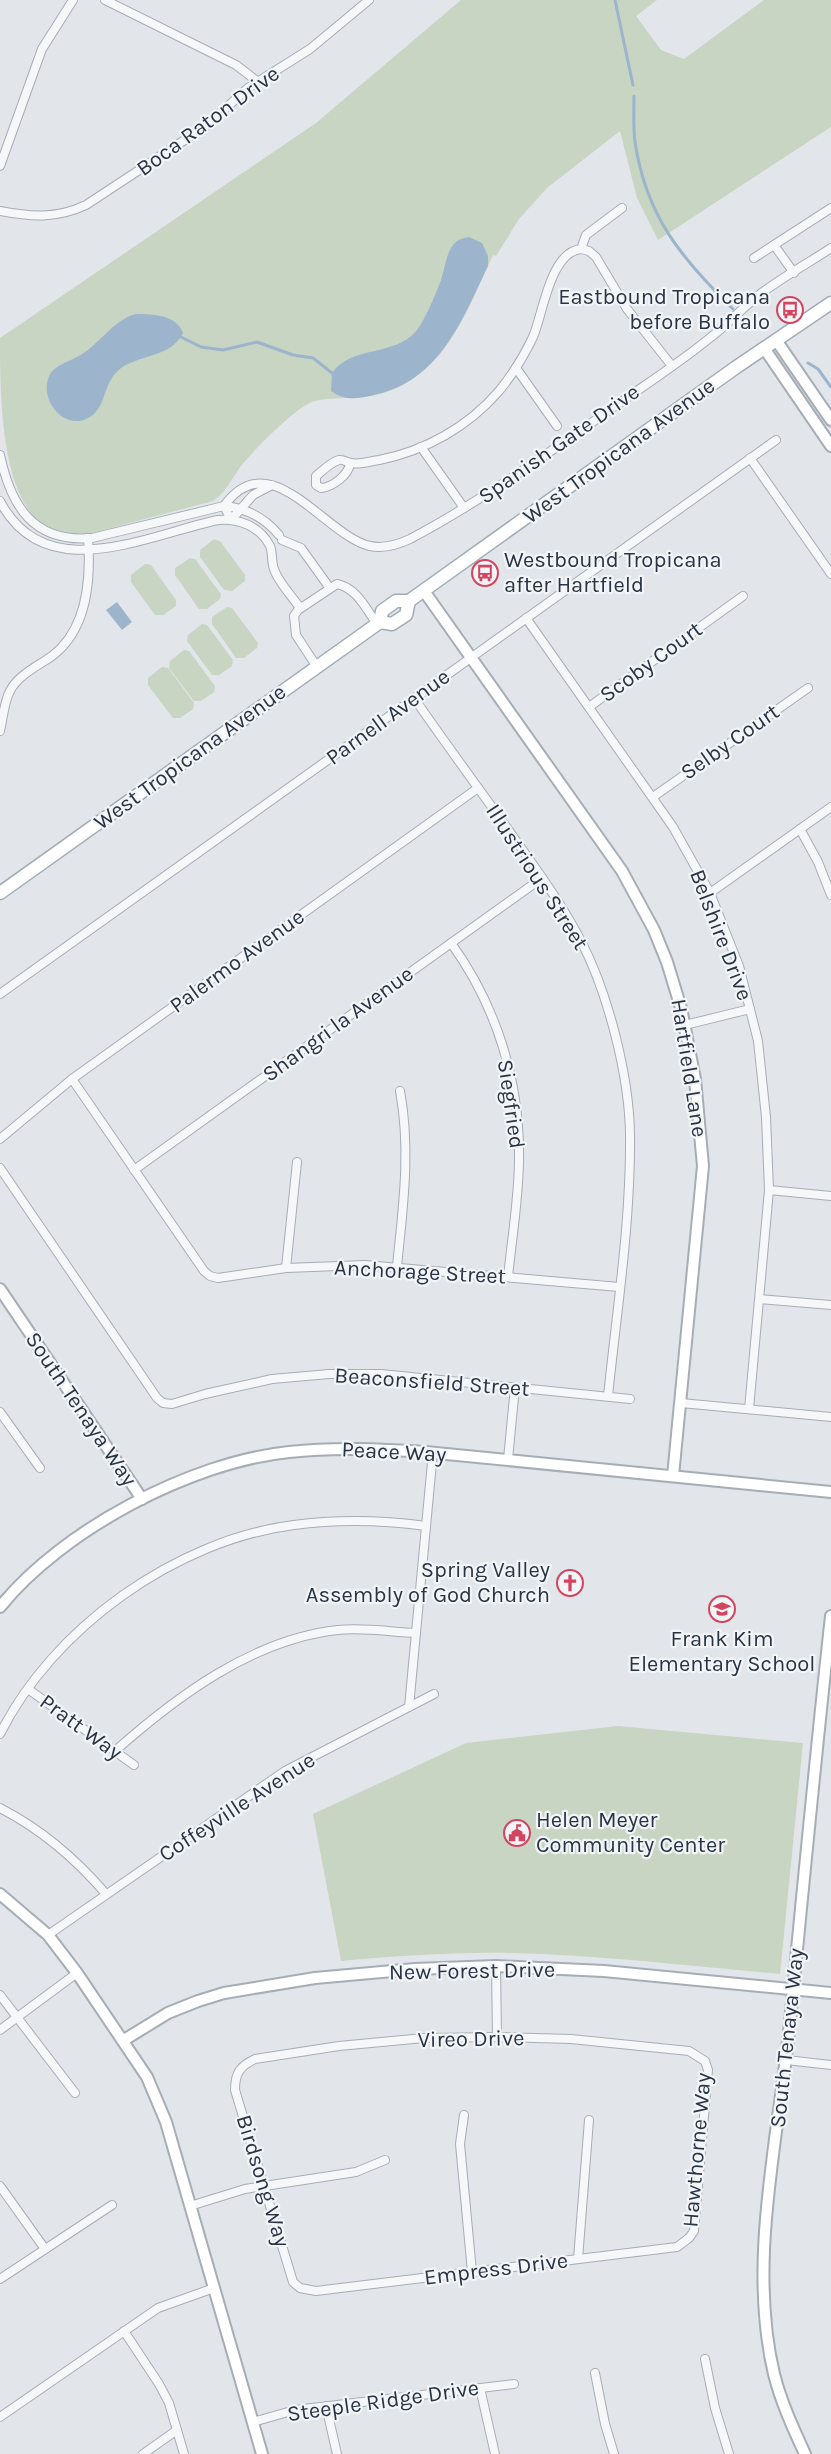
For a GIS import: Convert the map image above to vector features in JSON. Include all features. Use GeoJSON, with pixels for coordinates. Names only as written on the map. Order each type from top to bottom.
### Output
{"type":"FeatureCollection","features":[{"type":"Feature","properties":{"kind":"main road","name":"West Tropicana Avenue"},"geometry":{"type":"LineString","coordinates":[[0,893],[379,623],[382,611],[396,601],[409,601],[424,591],[764,348],[831,303]]}},
{"type":"Feature","properties":{"kind":"street"},"geometry":{"type":"LineString","coordinates":[[0,166],[42,49],[74,0]]}},
{"type":"Feature","properties":{"kind":"street"},"geometry":{"type":"LineString","coordinates":[[105,0],[236,65],[256,81]]}},
{"type":"Feature","properties":{"kind":"street","name":"Boca Raton Drive"},"geometry":{"type":"LineString","coordinates":[[0,211],[42,217],[64,214],[86,206],[206,126],[256,81],[310,49],[369,0]]}},
{"type":"Feature","properties":{"kind":"street"},"geometry":{"type":"LineString","coordinates":[[581,249],[586,235],[621,207]]}},
{"type":"Feature","properties":{"kind":"street"},"geometry":{"type":"LineString","coordinates":[[754,258],[831,208]]}},
{"type":"Feature","properties":{"kind":"street"},"geometry":{"type":"LineString","coordinates":[[774,245],[794,273]]}},
{"type":"Feature","properties":{"kind":"street","name":"Spanish Gate Drive"},"geometry":{"type":"LineString","coordinates":[[272,485],[286,490],[353,538],[372,547],[387,547],[402,543],[520,473],[711,337],[760,294],[831,248]]}},
{"type":"Feature","properties":{"kind":"street"},"geometry":{"type":"LineString","coordinates":[[350,464],[348,472],[327,487],[321,488],[316,485],[316,476],[336,461],[344,460],[350,464],[391,458],[421,447],[450,432],[476,414],[499,391],[516,368],[533,336],[551,280],[566,256],[573,251],[581,249],[589,251],[596,257],[627,309],[672,366]]}},
{"type":"Feature","properties":{"kind":"street"},"geometry":{"type":"LineString","coordinates":[[776,340],[831,420]]}},
{"type":"Feature","properties":{"kind":"street"},"geometry":{"type":"LineString","coordinates":[[764,348],[831,446]]}},
{"type":"Feature","properties":{"kind":"street"},"geometry":{"type":"LineString","coordinates":[[516,368],[557,426]]}},
{"type":"Feature","properties":{"kind":"street","name":"Parnell Avenue"},"geometry":{"type":"LineString","coordinates":[[0,994],[776,440]]}},
{"type":"Feature","properties":{"kind":"street"},"geometry":{"type":"LineString","coordinates":[[421,447],[464,508]]}},
{"type":"Feature","properties":{"kind":"street"},"geometry":{"type":"LineString","coordinates":[[0,455],[9,489],[24,514],[39,526],[56,534],[88,538],[224,506],[241,508],[259,516],[281,538],[301,548],[329,587]]}},
{"type":"Feature","properties":{"kind":"street"},"geometry":{"type":"LineString","coordinates":[[750,458],[831,574]]}},
{"type":"Feature","properties":{"kind":"street"},"geometry":{"type":"LineString","coordinates":[[224,506],[244,489],[258,485],[272,485]]}},
{"type":"Feature","properties":{"kind":"street"},"geometry":{"type":"LineString","coordinates":[[231,520],[254,495],[272,485]]}},
{"type":"Feature","properties":{"kind":"street"},"geometry":{"type":"LineString","coordinates":[[0,501],[15,523],[32,537],[62,549],[89,551],[211,522],[231,520],[252,527],[270,547],[275,572],[300,608]]}},
{"type":"Feature","properties":{"kind":"street"},"geometry":{"type":"LineString","coordinates":[[224,506],[231,520]]}},
{"type":"Feature","properties":{"kind":"street"},"geometry":{"type":"LineString","coordinates":[[0,731],[7,698],[15,683],[60,650],[74,632],[87,591],[88,538]]}},
{"type":"Feature","properties":{"kind":"street"},"geometry":{"type":"LineString","coordinates":[[317,667],[296,635],[293,619],[300,608],[329,587],[340,585],[351,591],[379,623]]}},
{"type":"Feature","properties":{"kind":"street","name":"Hartfield Lane"},"geometry":{"type":"LineString","coordinates":[[424,591],[622,872],[654,930],[667,962],[685,1025],[695,1079],[703,1166],[673,1476]]}},
{"type":"Feature","properties":{"kind":"street","name":"Scoby Court"},"geometry":{"type":"LineString","coordinates":[[589,707],[743,596]]}},
{"type":"Feature","properties":{"kind":"street","name":"Belshire Drive"},"geometry":{"type":"LineString","coordinates":[[526,618],[674,827],[710,893],[738,966],[758,1041],[765,1106],[769,1190],[749,1409]]}},
{"type":"Feature","properties":{"kind":"street","name":"Selby Court"},"geometry":{"type":"LineString","coordinates":[[653,797],[808,688]]}},
{"type":"Feature","properties":{"kind":"street","name":"Illustrious Street"},"geometry":{"type":"LineString","coordinates":[[414,698],[542,878],[581,941],[593,967],[612,1022],[621,1058],[630,1132],[628,1202],[608,1396]]}},
{"type":"Feature","properties":{"kind":"street","name":"Palermo Avenue"},"geometry":{"type":"LineString","coordinates":[[0,1139],[72,1079],[478,788]]}},
{"type":"Feature","properties":{"kind":"street"},"geometry":{"type":"LineString","coordinates":[[710,893],[831,807]]}},
{"type":"Feature","properties":{"kind":"street"},"geometry":{"type":"LineString","coordinates":[[800,829],[818,861],[831,895]]}},
{"type":"Feature","properties":{"kind":"street","name":"Shangri la Avenue"},"geometry":{"type":"LineString","coordinates":[[135,1170],[542,878]]}},
{"type":"Feature","properties":{"kind":"street","name":"Siegfried"},"geometry":{"type":"LineString","coordinates":[[451,943],[486,999],[508,1060],[519,1133],[519,1161],[508,1277]]}},
{"type":"Feature","properties":{"kind":"street"},"geometry":{"type":"LineString","coordinates":[[685,1025],[750,1009]]}},
{"type":"Feature","properties":{"kind":"street","name":"Anchorage Street"},"geometry":{"type":"LineString","coordinates":[[72,1079],[204,1271],[210,1276],[218,1278],[286,1268],[365,1265],[619,1287]]}},
{"type":"Feature","properties":{"kind":"street"},"geometry":{"type":"LineString","coordinates":[[397,1266],[407,1161],[405,1117],[400,1091]]}},
{"type":"Feature","properties":{"kind":"street"},"geometry":{"type":"LineString","coordinates":[[286,1268],[297,1162]]}},
{"type":"Feature","properties":{"kind":"street","name":"Beaconsfield Street"},"geometry":{"type":"LineString","coordinates":[[0,1168],[157,1398],[163,1402],[172,1404],[272,1379],[329,1374],[381,1374],[630,1399]]}},
{"type":"Feature","properties":{"kind":"street"},"geometry":{"type":"LineString","coordinates":[[769,1190],[831,1196]]}},
{"type":"Feature","properties":{"kind":"street","name":"South Tenaya Way"},"geometry":{"type":"LineString","coordinates":[[0,1289],[142,1499]]}},
{"type":"Feature","properties":{"kind":"street"},"geometry":{"type":"LineString","coordinates":[[760,1299],[831,1305]]}},
{"type":"Feature","properties":{"kind":"street"},"geometry":{"type":"LineString","coordinates":[[508,1460],[515,1387]]}},
{"type":"Feature","properties":{"kind":"street"},"geometry":{"type":"LineString","coordinates":[[681,1403],[831,1417]]}},
{"type":"Feature","properties":{"kind":"street"},"geometry":{"type":"LineString","coordinates":[[0,1412],[40,1468]]}},
{"type":"Feature","properties":{"kind":"street","name":"Peace Way"},"geometry":{"type":"LineString","coordinates":[[2,1600],[66,1545],[115,1513],[193,1475],[254,1458],[287,1452],[359,1447],[433,1452],[831,1492]]}},
{"type":"Feature","properties":{"kind":"street"},"geometry":{"type":"LineString","coordinates":[[409,1707],[433,1452]]}},
{"type":"Feature","properties":{"kind":"street"},"geometry":{"type":"LineString","coordinates":[[0,1734],[12,1710],[54,1655],[91,1619],[132,1588],[204,1550],[292,1525],[340,1520],[393,1521],[426,1526]]}},
{"type":"Feature","properties":{"kind":"street","name":"South Tenaya Way"},"geometry":{"type":"LineString","coordinates":[[805,2454],[790,2423],[774,2375],[766,2330],[763,2277],[765,2232],[786,2060],[831,1616]]}},
{"type":"Feature","properties":{"kind":"street"},"geometry":{"type":"LineString","coordinates":[[115,1751],[150,1720],[198,1685],[273,1647],[310,1634],[340,1630],[416,1634]]}},
{"type":"Feature","properties":{"kind":"street","name":"Pratt Way"},"geometry":{"type":"LineString","coordinates":[[28,1689],[134,1765]]}},
{"type":"Feature","properties":{"kind":"street","name":"Coffeyville Avenue"},"geometry":{"type":"LineString","coordinates":[[48,1935],[285,1771],[434,1694]]}},
{"type":"Feature","properties":{"kind":"street"},"geometry":{"type":"LineString","coordinates":[[0,1808],[53,1841],[89,1874],[106,1894]]}},
{"type":"Feature","properties":{"kind":"street"},"geometry":{"type":"LineString","coordinates":[[0,1894],[48,1935],[124,2040],[147,2077],[166,2122],[262,2454]]}},
{"type":"Feature","properties":{"kind":"street"},"geometry":{"type":"LineString","coordinates":[[496,1966],[496,2037]]}},
{"type":"Feature","properties":{"kind":"street","name":"New Forest Drive"},"geometry":{"type":"LineString","coordinates":[[124,2040],[168,2013],[224,1993],[322,1977],[415,1969],[496,1966],[604,1971],[831,1993]]}},
{"type":"Feature","properties":{"kind":"street"},"geometry":{"type":"LineString","coordinates":[[0,2030],[77,1973]]}},
{"type":"Feature","properties":{"kind":"street"},"geometry":{"type":"LineString","coordinates":[[0,1995],[75,2093]]}},
{"type":"Feature","properties":{"kind":"street","name":"Vireo Drive"},"geometry":{"type":"LineString","coordinates":[[238,2071],[244,2064],[255,2059],[339,2046],[424,2038],[571,2039],[689,2051],[698,2054],[705,2061]]}},
{"type":"Feature","properties":{"kind":"street"},"geometry":{"type":"LineString","coordinates":[[786,2060],[831,2064]]}},
{"type":"Feature","properties":{"kind":"street","name":"Hawthorne Way"},"geometry":{"type":"LineString","coordinates":[[689,2238],[694,2230],[695,2219],[708,2070],[705,2061]]}},
{"type":"Feature","properties":{"kind":"street","name":"Birdsong Way"},"geometry":{"type":"LineString","coordinates":[[238,2071],[235,2090],[294,2282],[300,2288]]}},
{"type":"Feature","properties":{"kind":"street"},"geometry":{"type":"LineString","coordinates":[[464,2115],[460,2144],[472,2272]]}},
{"type":"Feature","properties":{"kind":"street"},"geometry":{"type":"LineString","coordinates":[[578,2259],[589,2120]]}},
{"type":"Feature","properties":{"kind":"street"},"geometry":{"type":"LineString","coordinates":[[190,2206],[263,2185],[356,2172],[385,2160]]}},
{"type":"Feature","properties":{"kind":"street"},"geometry":{"type":"LineString","coordinates":[[0,2186],[45,2249]]}},
{"type":"Feature","properties":{"kind":"street"},"geometry":{"type":"LineString","coordinates":[[0,2279],[112,2205]]}},
{"type":"Feature","properties":{"kind":"street","name":"Empress Drive"},"geometry":{"type":"LineString","coordinates":[[300,2288],[316,2291],[677,2247],[689,2238]]}},
{"type":"Feature","properties":{"kind":"street"},"geometry":{"type":"LineString","coordinates":[[0,2417],[158,2308],[214,2288]]}},
{"type":"Feature","properties":{"kind":"street"},"geometry":{"type":"LineString","coordinates":[[124,2331],[169,2403],[184,2454]]}},
{"type":"Feature","properties":{"kind":"street"},"geometry":{"type":"LineString","coordinates":[[705,2359],[715,2408],[729,2454]]}},
{"type":"Feature","properties":{"kind":"street"},"geometry":{"type":"LineString","coordinates":[[595,2373],[605,2424],[614,2454]]}},
{"type":"Feature","properties":{"kind":"street","name":"Steeple Ridge Drive"},"geometry":{"type":"LineString","coordinates":[[253,2422],[295,2410],[514,2384]]}},
{"type":"Feature","properties":{"kind":"street"},"geometry":{"type":"LineString","coordinates":[[480,2388],[495,2454]]}},
{"type":"Feature","properties":{"kind":"street"},"geometry":{"type":"LineString","coordinates":[[326,2406],[338,2454]]}},
{"type":"Feature","properties":{"kind":"street"},"geometry":{"type":"LineString","coordinates":[[143,2454],[177,2430]]}},
{"type":"Feature","properties":{"kind":"green space"},"geometry":{"type":"Polygon","coordinates":[[[461,0],[657,0],[636,16],[661,50],[684,59],[764,0],[831,0],[831,127],[658,240],[637,198],[620,131],[547,188],[519,219],[496,256],[493,255],[474,298],[451,339],[421,373],[402,385],[380,394],[319,400],[304,406],[285,421],[255,451],[213,501],[88,534],[60,531],[36,519],[24,503],[15,483],[4,434],[0,338],[316,123],[461,0]]]}},
{"type":"Feature","properties":{"kind":"green space"},"geometry":{"type":"Polygon","coordinates":[[[214,539],[220,541],[245,575],[245,581],[232,591],[224,590],[200,557],[200,550],[214,539]]]}},
{"type":"Feature","properties":{"kind":"green space"},"geometry":{"type":"Polygon","coordinates":[[[190,558],[195,559],[221,594],[220,599],[207,609],[199,609],[175,575],[175,568],[190,558]]]}},
{"type":"Feature","properties":{"kind":"green space"},"geometry":{"type":"Polygon","coordinates":[[[145,564],[151,565],[176,600],[176,606],[163,615],[155,615],[131,582],[131,575],[145,564]]]}},
{"type":"Feature","properties":{"kind":"green space"},"geometry":{"type":"Polygon","coordinates":[[[227,607],[232,608],[258,643],[257,648],[244,658],[236,658],[212,624],[212,617],[227,607]]]}},
{"type":"Feature","properties":{"kind":"green space"},"geometry":{"type":"Polygon","coordinates":[[[202,624],[207,625],[233,660],[232,666],[219,675],[212,675],[187,641],[188,635],[202,624]]]}},
{"type":"Feature","properties":{"kind":"green space"},"geometry":{"type":"Polygon","coordinates":[[[184,650],[189,651],[215,686],[214,692],[201,701],[194,701],[169,668],[170,661],[184,650]]]}},
{"type":"Feature","properties":{"kind":"green space"},"geometry":{"type":"Polygon","coordinates":[[[162,667],[168,668],[194,703],[193,709],[180,718],[173,718],[148,685],[148,678],[162,667]]]}},
{"type":"Feature","properties":{"kind":"green space"},"geometry":{"type":"Polygon","coordinates":[[[618,1726],[803,1743],[780,1974],[544,1954],[468,1953],[341,1961],[313,1814],[466,1743],[618,1726]]]}},
{"type":"Feature","properties":{"kind":"water"},"geometry":{"type":"Polygon","coordinates":[[[469,237],[482,243],[488,256],[488,266],[458,327],[432,362],[416,377],[397,388],[374,395],[352,398],[331,391],[332,373],[340,364],[350,358],[398,344],[417,330],[436,292],[451,249],[459,240],[469,237]]]}},
{"type":"Feature","properties":{"kind":"water"},"geometry":{"type":"Polygon","coordinates":[[[136,314],[157,315],[170,319],[176,322],[183,333],[178,341],[164,351],[121,368],[111,380],[100,406],[90,417],[81,421],[71,421],[63,417],[50,403],[47,394],[50,374],[59,366],[85,352],[127,317],[136,314]]]}},
{"type":"Feature","properties":{"kind":"water"},"geometry":{"type":"Polygon","coordinates":[[[117,602],[132,622],[122,630],[106,610],[117,602]]]}},
{"type":"Feature","properties":{"kind":"waterway"},"geometry":{"type":"LineString","coordinates":[[615,0],[633,85]]}},
{"type":"Feature","properties":{"kind":"waterway"},"geometry":{"type":"LineString","coordinates":[[634,96],[635,142],[640,168],[657,214],[697,272],[733,309]]}},
{"type":"Feature","properties":{"kind":"waterway"},"geometry":{"type":"LineString","coordinates":[[745,320],[756,329]]}},
{"type":"Feature","properties":{"kind":"waterway"},"geometry":{"type":"LineString","coordinates":[[181,337],[201,347],[223,350],[257,342],[293,355],[313,358],[332,373]]}},
{"type":"Feature","properties":{"kind":"waterway"},"geometry":{"type":"LineString","coordinates":[[808,363],[818,369],[831,387]]}},
{"type":"Feature","properties":{"kind":"place","name":"Eastbound Tropicana before Buffalo"},"geometry":{"type":"Point","coordinates":[790,310]}},
{"type":"Feature","properties":{"kind":"place","name":"Westbound Tropicana after Hartfield"},"geometry":{"type":"Point","coordinates":[485,573]}},
{"type":"Feature","properties":{"kind":"place","name":"Spring Valley Assembly of God Church"},"geometry":{"type":"Point","coordinates":[570,1583]}},
{"type":"Feature","properties":{"kind":"place","name":"Frank Kim Elementary School"},"geometry":{"type":"Point","coordinates":[722,1609]}},
{"type":"Feature","properties":{"kind":"place","name":"Helen Meyer Community Center"},"geometry":{"type":"Point","coordinates":[517,1833]}}]}
